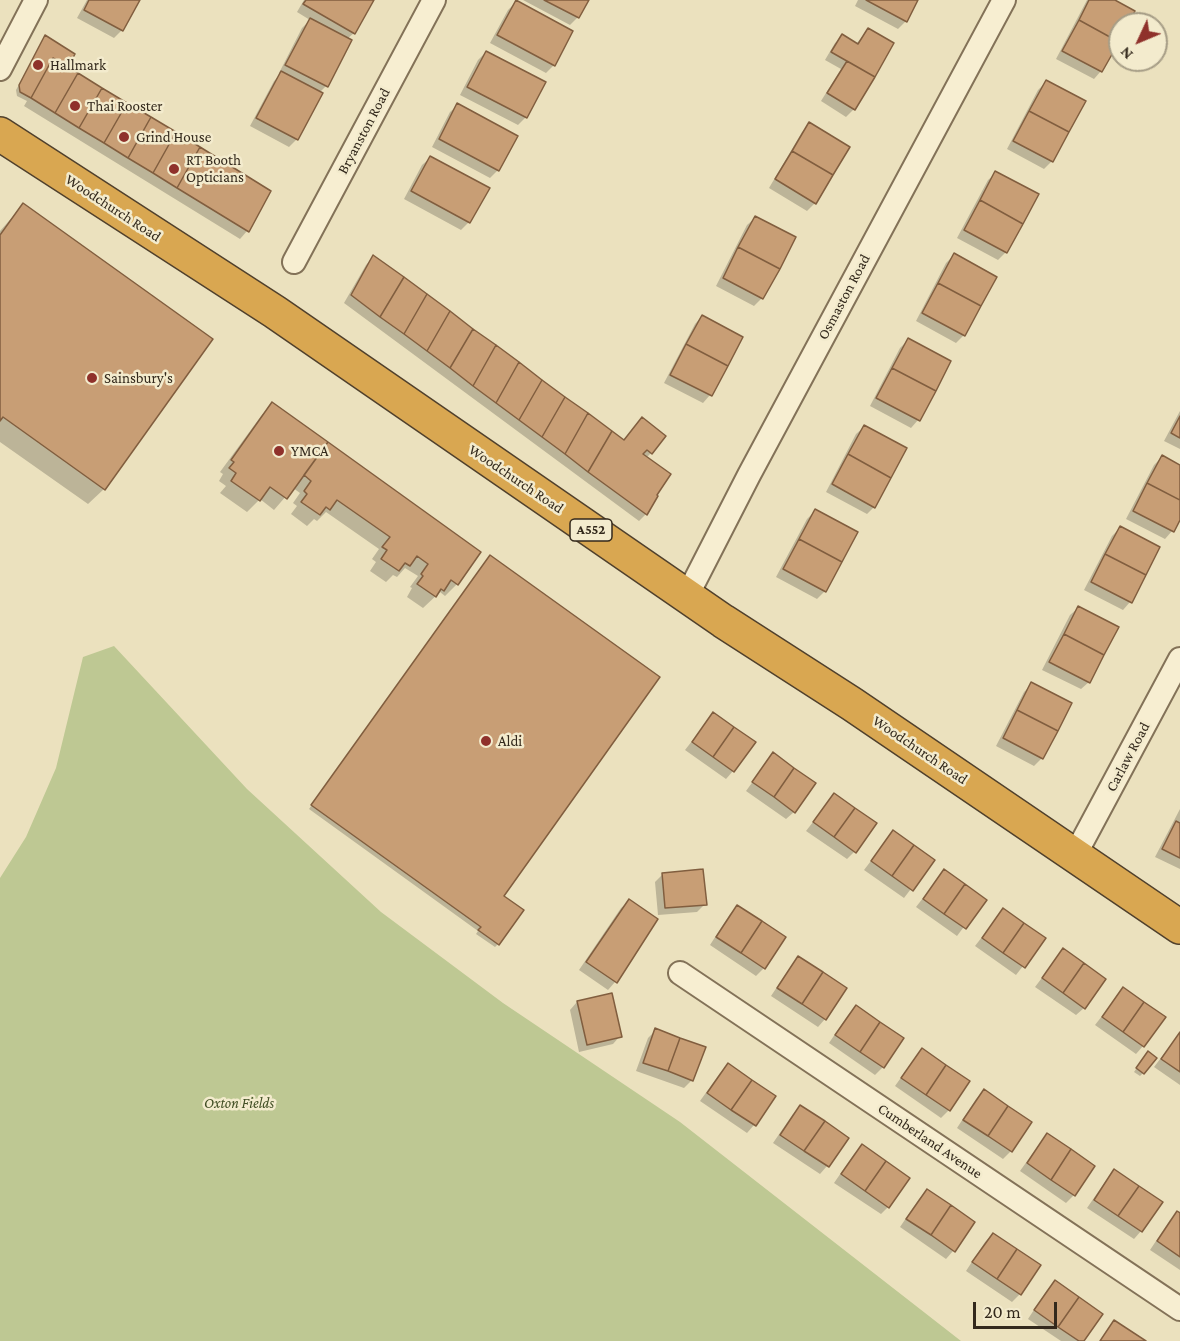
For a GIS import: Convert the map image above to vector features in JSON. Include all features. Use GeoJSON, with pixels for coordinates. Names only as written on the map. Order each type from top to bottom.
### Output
{"type":"FeatureCollection","features":[{"type":"Feature","properties":{"kind":"highway","name":"Woodchurch Road"},"geometry":{"type":"LineString","coordinates":[[0,134],[275,312],[687,596],[862,710],[1180,927]]}},
{"type":"Feature","properties":{"kind":"street"},"geometry":{"type":"LineString","coordinates":[[0,69],[36,0]]}},
{"type":"Feature","properties":{"kind":"street","name":"Bryanston Road"},"geometry":{"type":"LineString","coordinates":[[294,262],[434,0]]}},
{"type":"Feature","properties":{"kind":"street","name":"Osmaston Road"},"geometry":{"type":"LineString","coordinates":[[687,596],[771,433],[1004,0]]}},
{"type":"Feature","properties":{"kind":"street","name":"Carlaw Road"},"geometry":{"type":"LineString","coordinates":[[1076,855],[1180,659]]}},
{"type":"Feature","properties":{"kind":"street","name":"Cumberland Avenue"},"geometry":{"type":"LineString","coordinates":[[680,973],[1180,1309]]}},
{"type":"Feature","properties":{"kind":"green space","name":"Oxton Fields"},"geometry":{"type":"Polygon","coordinates":[[[114,646],[247,789],[381,912],[503,1003],[680,1122],[961,1341],[0,1341],[0,878],[26,837],[56,768],[83,657],[114,646]]]}},
{"type":"Feature","properties":{"kind":"building"},"geometry":{"type":"Polygon","coordinates":[[[89,0],[140,0],[123,31],[84,10],[89,0]]]}},
{"type":"Feature","properties":{"kind":"building"},"geometry":{"type":"Polygon","coordinates":[[[306,0],[374,0],[355,34],[303,4],[306,0]]]}},
{"type":"Feature","properties":{"kind":"building"},"geometry":{"type":"Polygon","coordinates":[[[516,0],[573,31],[555,66],[497,35],[516,0]]]}},
{"type":"Feature","properties":{"kind":"building"},"geometry":{"type":"Polygon","coordinates":[[[544,0],[589,0],[579,18],[544,0]]]}},
{"type":"Feature","properties":{"kind":"building"},"geometry":{"type":"Polygon","coordinates":[[[866,0],[918,0],[907,22],[866,0]]]}},
{"type":"Feature","properties":{"kind":"building"},"geometry":{"type":"Polygon","coordinates":[[[1089,0],[1115,0],[1135,11],[1108,12],[1108,36],[1079,20],[1089,0]]]}},
{"type":"Feature","properties":{"kind":"building"},"geometry":{"type":"Polygon","coordinates":[[[310,18],[352,40],[328,87],[285,65],[310,18]]]}},
{"type":"Feature","properties":{"kind":"building"},"geometry":{"type":"Polygon","coordinates":[[[1079,20],[1108,36],[1108,61],[1102,72],[1062,51],[1079,20]]]}},
{"type":"Feature","properties":{"kind":"building"},"geometry":{"type":"Polygon","coordinates":[[[868,28],[894,43],[875,77],[831,52],[842,34],[858,44],[868,28]]]}},
{"type":"Feature","properties":{"kind":"building"},"geometry":{"type":"Polygon","coordinates":[[[45,35],[75,54],[68,67],[53,58],[31,98],[20,92],[19,85],[45,35]]]}},
{"type":"Feature","properties":{"kind":"building"},"geometry":{"type":"Polygon","coordinates":[[[486,51],[546,82],[527,118],[467,87],[486,51]]]}},
{"type":"Feature","properties":{"kind":"building"},"geometry":{"type":"Polygon","coordinates":[[[53,58],[78,73],[55,113],[31,98],[53,58]]]}},
{"type":"Feature","properties":{"kind":"building"},"geometry":{"type":"Polygon","coordinates":[[[847,61],[875,77],[855,110],[827,93],[847,61]]]}},
{"type":"Feature","properties":{"kind":"building"},"geometry":{"type":"Polygon","coordinates":[[[281,71],[323,93],[298,140],[256,118],[281,71]]]}},
{"type":"Feature","properties":{"kind":"building"},"geometry":{"type":"Polygon","coordinates":[[[78,73],[102,88],[79,128],[55,113],[78,73]]]}},
{"type":"Feature","properties":{"kind":"building"},"geometry":{"type":"Polygon","coordinates":[[[1046,80],[1086,101],[1069,132],[1029,111],[1046,80]]]}},
{"type":"Feature","properties":{"kind":"building"},"geometry":{"type":"Polygon","coordinates":[[[102,88],[127,103],[104,143],[79,128],[102,88]]]}},
{"type":"Feature","properties":{"kind":"building"},"geometry":{"type":"Polygon","coordinates":[[[127,103],[151,117],[128,158],[104,143],[127,103]]]}},
{"type":"Feature","properties":{"kind":"building"},"geometry":{"type":"Polygon","coordinates":[[[457,103],[518,136],[499,171],[439,139],[457,103]]]}},
{"type":"Feature","properties":{"kind":"building"},"geometry":{"type":"Polygon","coordinates":[[[1029,111],[1069,132],[1053,162],[1013,141],[1029,111]]]}},
{"type":"Feature","properties":{"kind":"building"},"geometry":{"type":"Polygon","coordinates":[[[151,117],[176,132],[153,173],[128,158],[151,117]]]}},
{"type":"Feature","properties":{"kind":"building"},"geometry":{"type":"Polygon","coordinates":[[[809,122],[850,147],[833,175],[792,151],[809,122]]]}},
{"type":"Feature","properties":{"kind":"building"},"geometry":{"type":"Polygon","coordinates":[[[176,132],[200,147],[177,188],[153,173],[176,132]]]}},
{"type":"Feature","properties":{"kind":"building"},"geometry":{"type":"Polygon","coordinates":[[[200,147],[271,191],[249,232],[177,188],[200,147]]]}},
{"type":"Feature","properties":{"kind":"building"},"geometry":{"type":"Polygon","coordinates":[[[792,151],[833,175],[816,204],[775,179],[792,151]]]}},
{"type":"Feature","properties":{"kind":"building"},"geometry":{"type":"Polygon","coordinates":[[[430,156],[490,188],[470,223],[411,191],[430,156]]]}},
{"type":"Feature","properties":{"kind":"building"},"geometry":{"type":"Polygon","coordinates":[[[995,171],[1039,194],[1023,224],[980,200],[995,171]]]}},
{"type":"Feature","properties":{"kind":"building"},"geometry":{"type":"Polygon","coordinates":[[[980,200],[1023,224],[1007,253],[964,230],[980,200]]]}},
{"type":"Feature","properties":{"kind":"building","name":"Sainsbury's"},"geometry":{"type":"Polygon","coordinates":[[[23,203],[213,339],[105,490],[3,417],[0,421],[0,235],[23,203]]]}},
{"type":"Feature","properties":{"kind":"building"},"geometry":{"type":"Polygon","coordinates":[[[755,216],[796,237],[780,269],[738,247],[755,216]]]}},
{"type":"Feature","properties":{"kind":"building"},"geometry":{"type":"Polygon","coordinates":[[[738,247],[780,269],[763,299],[723,278],[738,247]]]}},
{"type":"Feature","properties":{"kind":"building"},"geometry":{"type":"Polygon","coordinates":[[[954,253],[997,277],[981,306],[938,283],[954,253]]]}},
{"type":"Feature","properties":{"kind":"building"},"geometry":{"type":"Polygon","coordinates":[[[373,255],[404,277],[380,317],[351,295],[373,255]]]}},
{"type":"Feature","properties":{"kind":"building"},"geometry":{"type":"Polygon","coordinates":[[[404,277],[427,294],[404,334],[380,317],[404,277]]]}},
{"type":"Feature","properties":{"kind":"building"},"geometry":{"type":"Polygon","coordinates":[[[938,283],[981,306],[965,336],[922,313],[938,283]]]}},
{"type":"Feature","properties":{"kind":"building"},"geometry":{"type":"Polygon","coordinates":[[[427,294],[450,311],[427,351],[404,334],[427,294]]]}},
{"type":"Feature","properties":{"kind":"building"},"geometry":{"type":"Polygon","coordinates":[[[450,311],[473,329],[450,368],[427,351],[450,311]]]}},
{"type":"Feature","properties":{"kind":"building"},"geometry":{"type":"Polygon","coordinates":[[[702,315],[743,337],[728,366],[686,344],[702,315]]]}},
{"type":"Feature","properties":{"kind":"building"},"geometry":{"type":"Polygon","coordinates":[[[473,329],[496,345],[473,386],[450,368],[473,329]]]}},
{"type":"Feature","properties":{"kind":"building"},"geometry":{"type":"Polygon","coordinates":[[[908,338],[951,361],[936,391],[892,368],[908,338]]]}},
{"type":"Feature","properties":{"kind":"building"},"geometry":{"type":"Polygon","coordinates":[[[686,344],[728,366],[712,396],[670,375],[686,344]]]}},
{"type":"Feature","properties":{"kind":"building"},"geometry":{"type":"Polygon","coordinates":[[[496,345],[519,362],[496,403],[473,386],[496,345]]]}},
{"type":"Feature","properties":{"kind":"building"},"geometry":{"type":"Polygon","coordinates":[[[519,362],[542,380],[519,420],[496,403],[519,362]]]}},
{"type":"Feature","properties":{"kind":"building"},"geometry":{"type":"Polygon","coordinates":[[[892,368],[936,391],[920,421],[876,398],[892,368]]]}},
{"type":"Feature","properties":{"kind":"building"},"geometry":{"type":"Polygon","coordinates":[[[542,380],[565,397],[542,437],[519,420],[542,380]]]}},
{"type":"Feature","properties":{"kind":"building"},"geometry":{"type":"Polygon","coordinates":[[[565,397],[588,413],[565,454],[542,437],[565,397]]]}},
{"type":"Feature","properties":{"kind":"building","name":"YMCA"},"geometry":{"type":"Polygon","coordinates":[[[272,402],[328,442],[287,499],[270,487],[260,501],[231,481],[236,473],[229,468],[234,462],[231,460],[272,402]]]}},
{"type":"Feature","properties":{"kind":"building"},"geometry":{"type":"Polygon","coordinates":[[[588,413],[612,431],[588,472],[565,454],[588,413]]]}},
{"type":"Feature","properties":{"kind":"building"},"geometry":{"type":"Polygon","coordinates":[[[1180,416],[1180,438],[1171,433],[1180,416]]]}},
{"type":"Feature","properties":{"kind":"building"},"geometry":{"type":"Polygon","coordinates":[[[642,417],[666,436],[652,454],[647,450],[643,454],[671,474],[647,515],[588,472],[612,431],[624,440],[642,417]]]}},
{"type":"Feature","properties":{"kind":"building"},"geometry":{"type":"Polygon","coordinates":[[[864,425],[907,448],[891,478],[848,454],[864,425]]]}},
{"type":"Feature","properties":{"kind":"building"},"geometry":{"type":"Polygon","coordinates":[[[328,442],[481,552],[458,585],[451,580],[444,591],[441,589],[436,597],[417,584],[428,564],[417,556],[410,566],[405,563],[399,571],[381,559],[387,550],[382,547],[390,537],[337,500],[330,510],[326,507],[320,515],[301,502],[307,494],[304,491],[311,481],[304,475],[328,442]]]}},
{"type":"Feature","properties":{"kind":"building"},"geometry":{"type":"Polygon","coordinates":[[[848,454],[891,478],[875,508],[832,484],[848,454]]]}},
{"type":"Feature","properties":{"kind":"building"},"geometry":{"type":"Polygon","coordinates":[[[1162,455],[1180,465],[1180,500],[1147,483],[1162,455]]]}},
{"type":"Feature","properties":{"kind":"building"},"geometry":{"type":"Polygon","coordinates":[[[1147,483],[1180,500],[1180,520],[1174,532],[1133,511],[1147,483]]]}},
{"type":"Feature","properties":{"kind":"building"},"geometry":{"type":"Polygon","coordinates":[[[815,509],[858,532],[842,562],[799,539],[815,509]]]}},
{"type":"Feature","properties":{"kind":"building"},"geometry":{"type":"Polygon","coordinates":[[[1120,526],[1160,547],[1146,575],[1105,554],[1120,526]]]}},
{"type":"Feature","properties":{"kind":"building"},"geometry":{"type":"Polygon","coordinates":[[[799,539],[842,562],[826,592],[783,569],[799,539]]]}},
{"type":"Feature","properties":{"kind":"building"},"geometry":{"type":"Polygon","coordinates":[[[1105,554],[1146,575],[1132,603],[1091,582],[1105,554]]]}},
{"type":"Feature","properties":{"kind":"building","name":"Aldi"},"geometry":{"type":"Polygon","coordinates":[[[490,555],[660,677],[504,896],[524,910],[499,945],[478,930],[481,927],[311,805],[490,555]]]}},
{"type":"Feature","properties":{"kind":"building"},"geometry":{"type":"Polygon","coordinates":[[[1078,606],[1119,627],[1104,655],[1064,634],[1078,606]]]}},
{"type":"Feature","properties":{"kind":"building"},"geometry":{"type":"Polygon","coordinates":[[[1064,634],[1104,655],[1090,683],[1049,662],[1064,634]]]}},
{"type":"Feature","properties":{"kind":"building"},"geometry":{"type":"Polygon","coordinates":[[[1031,682],[1072,703],[1058,731],[1017,710],[1031,682]]]}},
{"type":"Feature","properties":{"kind":"building"},"geometry":{"type":"Polygon","coordinates":[[[1017,710],[1058,731],[1043,759],[1003,738],[1017,710]]]}},
{"type":"Feature","properties":{"kind":"building"},"geometry":{"type":"Polygon","coordinates":[[[713,712],[734,727],[713,757],[692,742],[713,712]]]}},
{"type":"Feature","properties":{"kind":"building"},"geometry":{"type":"Polygon","coordinates":[[[734,727],[756,742],[734,772],[713,757],[734,727]]]}},
{"type":"Feature","properties":{"kind":"building"},"geometry":{"type":"Polygon","coordinates":[[[773,752],[794,768],[774,797],[752,782],[773,752]]]}},
{"type":"Feature","properties":{"kind":"building"},"geometry":{"type":"Polygon","coordinates":[[[794,768],[816,783],[795,813],[774,797],[794,768]]]}},
{"type":"Feature","properties":{"kind":"building"},"geometry":{"type":"Polygon","coordinates":[[[834,793],[855,808],[834,837],[813,822],[834,793]]]}},
{"type":"Feature","properties":{"kind":"building"},"geometry":{"type":"Polygon","coordinates":[[[855,808],[877,823],[856,853],[834,837],[855,808]]]}},
{"type":"Feature","properties":{"kind":"building"},"geometry":{"type":"Polygon","coordinates":[[[1176,821],[1180,823],[1180,858],[1162,849],[1176,821]]]}},
{"type":"Feature","properties":{"kind":"building"},"geometry":{"type":"Polygon","coordinates":[[[893,830],[914,845],[892,876],[871,861],[893,830]]]}},
{"type":"Feature","properties":{"kind":"building"},"geometry":{"type":"Polygon","coordinates":[[[914,845],[935,860],[913,891],[892,876],[914,845]]]}},
{"type":"Feature","properties":{"kind":"building"},"geometry":{"type":"Polygon","coordinates":[[[703,869],[707,905],[665,908],[662,873],[703,869]]]}},
{"type":"Feature","properties":{"kind":"building"},"geometry":{"type":"Polygon","coordinates":[[[944,869],[965,884],[944,914],[923,899],[944,869]]]}},
{"type":"Feature","properties":{"kind":"building"},"geometry":{"type":"Polygon","coordinates":[[[965,884],[987,900],[966,929],[944,914],[965,884]]]}},
{"type":"Feature","properties":{"kind":"building"},"geometry":{"type":"Polygon","coordinates":[[[629,899],[658,919],[617,983],[586,962],[629,899]]]}},
{"type":"Feature","properties":{"kind":"building"},"geometry":{"type":"Polygon","coordinates":[[[737,905],[762,921],[741,953],[716,937],[737,905]]]}},
{"type":"Feature","properties":{"kind":"building"},"geometry":{"type":"Polygon","coordinates":[[[1003,908],[1024,923],[1003,953],[982,938],[1003,908]]]}},
{"type":"Feature","properties":{"kind":"building"},"geometry":{"type":"Polygon","coordinates":[[[762,921],[786,937],[765,969],[741,953],[762,921]]]}},
{"type":"Feature","properties":{"kind":"building"},"geometry":{"type":"Polygon","coordinates":[[[1024,923],[1046,938],[1025,968],[1003,953],[1024,923]]]}},
{"type":"Feature","properties":{"kind":"building"},"geometry":{"type":"Polygon","coordinates":[[[1063,948],[1084,963],[1063,993],[1042,978],[1063,948]]]}},
{"type":"Feature","properties":{"kind":"building"},"geometry":{"type":"Polygon","coordinates":[[[798,956],[823,972],[802,1004],[777,988],[798,956]]]}},
{"type":"Feature","properties":{"kind":"building"},"geometry":{"type":"Polygon","coordinates":[[[1084,963],[1106,979],[1085,1009],[1063,993],[1084,963]]]}},
{"type":"Feature","properties":{"kind":"building"},"geometry":{"type":"Polygon","coordinates":[[[823,972],[847,988],[826,1020],[802,1004],[823,972]]]}},
{"type":"Feature","properties":{"kind":"building"},"geometry":{"type":"Polygon","coordinates":[[[1123,987],[1144,1002],[1123,1032],[1102,1017],[1123,987]]]}},
{"type":"Feature","properties":{"kind":"building"},"geometry":{"type":"Polygon","coordinates":[[[612,993],[622,1037],[587,1045],[577,1001],[612,993]]]}},
{"type":"Feature","properties":{"kind":"building"},"geometry":{"type":"Polygon","coordinates":[[[1144,1002],[1166,1017],[1144,1047],[1123,1032],[1144,1002]]]}},
{"type":"Feature","properties":{"kind":"building"},"geometry":{"type":"Polygon","coordinates":[[[856,1005],[880,1022],[860,1052],[835,1035],[856,1005]]]}},
{"type":"Feature","properties":{"kind":"building"},"geometry":{"type":"Polygon","coordinates":[[[880,1022],[904,1038],[884,1068],[860,1052],[880,1022]]]}},
{"type":"Feature","properties":{"kind":"building"},"geometry":{"type":"Polygon","coordinates":[[[655,1028],[680,1038],[668,1071],[643,1063],[655,1028]]]}},
{"type":"Feature","properties":{"kind":"building"},"geometry":{"type":"Polygon","coordinates":[[[1180,1032],[1180,1072],[1161,1059],[1180,1032]]]}},
{"type":"Feature","properties":{"kind":"building"},"geometry":{"type":"Polygon","coordinates":[[[680,1038],[706,1047],[693,1081],[668,1071],[680,1038]]]}},
{"type":"Feature","properties":{"kind":"building"},"geometry":{"type":"Polygon","coordinates":[[[922,1048],[946,1065],[926,1095],[901,1078],[922,1048]]]}},
{"type":"Feature","properties":{"kind":"building"},"geometry":{"type":"Polygon","coordinates":[[[1148,1051],[1157,1058],[1144,1074],[1136,1068],[1148,1051]]]}},
{"type":"Feature","properties":{"kind":"building"},"geometry":{"type":"Polygon","coordinates":[[[728,1063],[752,1080],[731,1110],[707,1093],[728,1063]]]}},
{"type":"Feature","properties":{"kind":"building"},"geometry":{"type":"Polygon","coordinates":[[[946,1065],[970,1081],[950,1111],[926,1095],[946,1065]]]}},
{"type":"Feature","properties":{"kind":"building"},"geometry":{"type":"Polygon","coordinates":[[[752,1080],[776,1096],[756,1126],[731,1110],[752,1080]]]}},
{"type":"Feature","properties":{"kind":"building"},"geometry":{"type":"Polygon","coordinates":[[[984,1089],[1008,1106],[988,1136],[963,1120],[984,1089]]]}},
{"type":"Feature","properties":{"kind":"building"},"geometry":{"type":"Polygon","coordinates":[[[800,1105],[825,1121],[804,1151],[780,1135],[800,1105]]]}},
{"type":"Feature","properties":{"kind":"building"},"geometry":{"type":"Polygon","coordinates":[[[1008,1106],[1032,1122],[1012,1152],[988,1136],[1008,1106]]]}},
{"type":"Feature","properties":{"kind":"building"},"geometry":{"type":"Polygon","coordinates":[[[825,1121],[849,1138],[829,1167],[804,1151],[825,1121]]]}},
{"type":"Feature","properties":{"kind":"building"},"geometry":{"type":"Polygon","coordinates":[[[1047,1133],[1071,1149],[1051,1180],[1027,1163],[1047,1133]]]}},
{"type":"Feature","properties":{"kind":"building"},"geometry":{"type":"Polygon","coordinates":[[[862,1144],[886,1161],[865,1191],[841,1174],[862,1144]]]}},
{"type":"Feature","properties":{"kind":"building"},"geometry":{"type":"Polygon","coordinates":[[[1071,1149],[1095,1166],[1075,1196],[1051,1180],[1071,1149]]]}},
{"type":"Feature","properties":{"kind":"building"},"geometry":{"type":"Polygon","coordinates":[[[886,1161],[910,1178],[889,1208],[865,1191],[886,1161]]]}},
{"type":"Feature","properties":{"kind":"building"},"geometry":{"type":"Polygon","coordinates":[[[1114,1169],[1139,1186],[1118,1216],[1094,1200],[1114,1169]]]}},
{"type":"Feature","properties":{"kind":"building"},"geometry":{"type":"Polygon","coordinates":[[[1139,1186],[1163,1202],[1142,1232],[1118,1216],[1139,1186]]]}},
{"type":"Feature","properties":{"kind":"building"},"geometry":{"type":"Polygon","coordinates":[[[927,1189],[951,1205],[931,1235],[906,1219],[927,1189]]]}},
{"type":"Feature","properties":{"kind":"building"},"geometry":{"type":"Polygon","coordinates":[[[951,1205],[975,1222],[955,1252],[931,1235],[951,1205]]]}},
{"type":"Feature","properties":{"kind":"building"},"geometry":{"type":"Polygon","coordinates":[[[1177,1211],[1180,1213],[1180,1257],[1157,1241],[1177,1211]]]}},
{"type":"Feature","properties":{"kind":"building"},"geometry":{"type":"Polygon","coordinates":[[[993,1233],[1017,1249],[997,1279],[972,1262],[993,1233]]]}},
{"type":"Feature","properties":{"kind":"building"},"geometry":{"type":"Polygon","coordinates":[[[1017,1249],[1041,1265],[1021,1295],[997,1279],[1017,1249]]]}},
{"type":"Feature","properties":{"kind":"building"},"geometry":{"type":"Polygon","coordinates":[[[1055,1280],[1079,1297],[1058,1327],[1034,1310],[1055,1280]]]}},
{"type":"Feature","properties":{"kind":"building"},"geometry":{"type":"Polygon","coordinates":[[[1079,1297],[1103,1314],[1084,1341],[1079,1341],[1058,1327],[1079,1297]]]}},
{"type":"Feature","properties":{"kind":"building"},"geometry":{"type":"Polygon","coordinates":[[[1114,1320],[1146,1341],[1100,1341],[1114,1320]]]}},
{"type":"Feature","properties":{"kind":"place","name":"Hallmark"},"geometry":{"type":"Point","coordinates":[38,65]}},
{"type":"Feature","properties":{"kind":"place","name":"Thai Rooster"},"geometry":{"type":"Point","coordinates":[75,106]}},
{"type":"Feature","properties":{"kind":"place","name":"Grind House"},"geometry":{"type":"Point","coordinates":[124,137]}},
{"type":"Feature","properties":{"kind":"place","name":"RT Booth Opticians"},"geometry":{"type":"Point","coordinates":[174,169]}},
{"type":"Feature","properties":{"kind":"place","name":"Sainsbury's"},"geometry":{"type":"Point","coordinates":[92,378]}},
{"type":"Feature","properties":{"kind":"place","name":"YMCA"},"geometry":{"type":"Point","coordinates":[279,451]}},
{"type":"Feature","properties":{"kind":"place","name":"Aldi"},"geometry":{"type":"Point","coordinates":[486,741]}}]}
